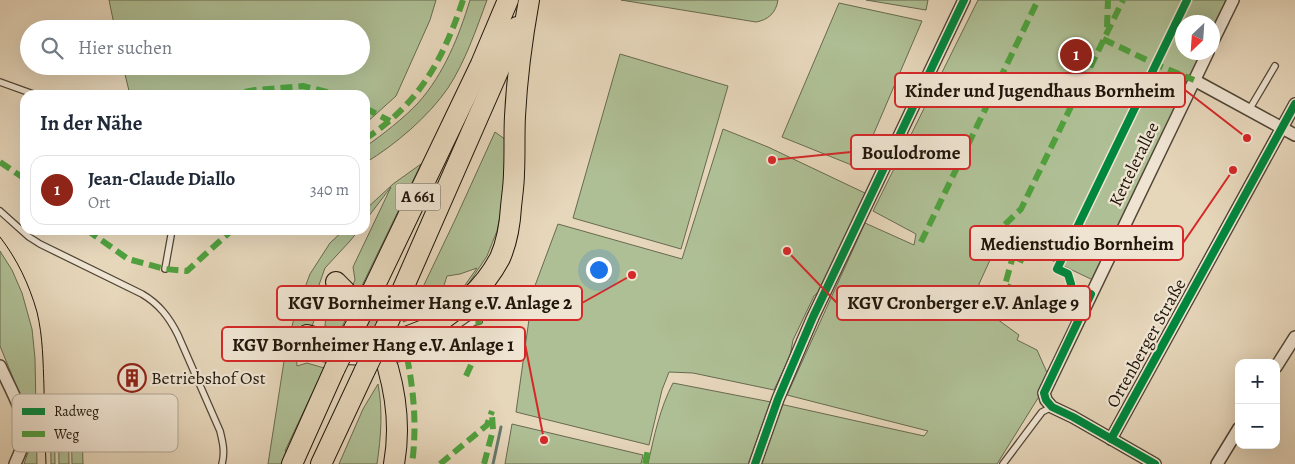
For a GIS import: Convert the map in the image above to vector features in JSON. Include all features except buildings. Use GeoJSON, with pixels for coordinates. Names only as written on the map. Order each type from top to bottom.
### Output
{"type":"FeatureCollection","features":[{"type":"Feature","properties":{"kind":"highway","name":"A 661"},"geometry":{"type":"LineString","coordinates":[[292,464],[335,368],[481,64],[508,0]]}},
{"type":"Feature","properties":{"kind":"highway","name":"A 661"},"geometry":{"type":"LineString","coordinates":[[321,464],[387,325],[528,0]]}},
{"type":"Feature","properties":{"kind":"highway"},"geometry":{"type":"LineString","coordinates":[[307,335],[334,342],[361,345],[389,342],[403,338],[428,328],[452,313],[478,290],[490,275],[500,257],[507,236],[510,215],[514,175],[518,78],[528,0]]}},
{"type":"Feature","properties":{"kind":"highway"},"geometry":{"type":"LineString","coordinates":[[388,368],[393,385],[397,419],[394,464]]}},
{"type":"Feature","properties":{"kind":"street"},"geometry":{"type":"LineString","coordinates":[[754,464],[778,398],[813,317],[964,0]]}},
{"type":"Feature","properties":{"kind":"street"},"geometry":{"type":"LineString","coordinates":[[1220,26],[1233,0]]}},
{"type":"Feature","properties":{"kind":"street","name":"Kettelerallee"},"geometry":{"type":"LineString","coordinates":[[1049,403],[1044,393],[1051,377],[1204,60]]}},
{"type":"Feature","properties":{"kind":"street"},"geometry":{"type":"LineString","coordinates":[[1194,80],[1295,135]]}},
{"type":"Feature","properties":{"kind":"street","name":"Ortenberger Straße"},"geometry":{"type":"LineString","coordinates":[[1111,439],[1295,104]]}},
{"type":"Feature","properties":{"kind":"street"},"geometry":{"type":"LineString","coordinates":[[1280,361],[1295,337]]}},
{"type":"Feature","properties":{"kind":"street"},"geometry":{"type":"LineString","coordinates":[[0,366],[12,394]]}},
{"type":"Feature","properties":{"kind":"street"},"geometry":{"type":"LineString","coordinates":[[1049,403],[1155,464]]}},
{"type":"Feature","properties":{"kind":"street"},"geometry":{"type":"LineString","coordinates":[[1216,464],[1235,434]]}},
{"type":"Feature","properties":{"kind":"street"},"geometry":{"type":"LineString","coordinates":[[15,464],[20,452]]}},
{"type":"Feature","properties":{"kind":"lane"},"geometry":{"type":"LineString","coordinates":[[1249,110],[1275,66]]}},
{"type":"Feature","properties":{"kind":"lane"},"geometry":{"type":"LineString","coordinates":[[0,82],[22,90]]}},
{"type":"Feature","properties":{"kind":"lane"},"geometry":{"type":"LineString","coordinates":[[0,211],[20,229]]}},
{"type":"Feature","properties":{"kind":"lane"},"geometry":{"type":"LineString","coordinates":[[27,235],[40,244],[148,298],[165,312],[178,335],[220,431],[224,456],[222,464]]}},
{"type":"Feature","properties":{"kind":"lane"},"geometry":{"type":"LineString","coordinates":[[165,269],[171,235]]}},
{"type":"Feature","properties":{"kind":"lane"},"geometry":{"type":"LineString","coordinates":[[310,356],[364,362],[392,360],[417,355],[444,342],[474,322],[479,321]]}},
{"type":"Feature","properties":{"kind":"lane"},"geometry":{"type":"LineString","coordinates":[[1003,464],[1049,403]]}},
{"type":"Feature","properties":{"kind":"green space"},"geometry":{"type":"Polygon","coordinates":[[[109,0],[436,0],[430,20],[396,96],[370,119],[370,90],[129,90],[125,75],[370,75],[370,20],[113,20],[109,0]]]}},
{"type":"Feature","properties":{"kind":"green space"},"geometry":{"type":"Polygon","coordinates":[[[470,0],[487,0],[465,57],[440,99],[410,130],[370,160],[370,143],[412,109],[436,80],[450,54],[470,0]]]}},
{"type":"Feature","properties":{"kind":"green space"},"geometry":{"type":"Polygon","coordinates":[[[621,0],[778,0],[771,15],[764,20],[756,22],[621,0]]]}},
{"type":"Feature","properties":{"kind":"green space"},"geometry":{"type":"Polygon","coordinates":[[[866,0],[928,0],[926,10],[866,0]]]}},
{"type":"Feature","properties":{"kind":"green space"},"geometry":{"type":"Polygon","coordinates":[[[978,0],[1230,0],[1220,22],[1220,15],[1175,15],[1175,60],[1202,60],[1095,281],[1001,236],[979,284],[979,306],[1019,335],[1017,340],[1037,350],[1049,377],[1043,390],[997,464],[759,464],[780,404],[924,436],[928,431],[787,395],[865,223],[914,245],[916,234],[873,211],[978,0]]]}},
{"type":"Feature","properties":{"kind":"green space"},"geometry":{"type":"Polygon","coordinates":[[[839,3],[922,21],[859,168],[782,137],[839,3]]]}},
{"type":"Feature","properties":{"kind":"green space"},"geometry":{"type":"Polygon","coordinates":[[[620,54],[728,86],[681,249],[573,218],[620,54]]]}},
{"type":"Feature","properties":{"kind":"green space"},"geometry":{"type":"Polygon","coordinates":[[[723,129],[768,147],[867,194],[823,287],[814,296],[793,340],[790,356],[774,390],[693,373],[669,372],[662,390],[649,445],[516,412],[533,291],[558,224],[682,259],[723,129]]]}},
{"type":"Feature","properties":{"kind":"green space"},"geometry":{"type":"Polygon","coordinates":[[[495,132],[506,140],[506,172],[497,231],[487,256],[465,289],[465,285],[477,268],[447,276],[437,307],[403,322],[412,310],[495,132]]]}},
{"type":"Feature","properties":{"kind":"green space"},"geometry":{"type":"Polygon","coordinates":[[[421,164],[341,329],[325,326],[326,315],[342,309],[355,280],[353,267],[368,235],[370,235],[370,231],[391,187],[370,214],[370,205],[393,184],[421,164]]]}},
{"type":"Feature","properties":{"kind":"green space"},"geometry":{"type":"Polygon","coordinates":[[[339,235],[355,235],[325,268],[309,313],[315,318],[302,353],[296,354],[297,366],[307,363],[324,368],[285,451],[289,453],[285,464],[268,464],[285,355],[295,314],[310,274],[330,243],[339,235]]]}},
{"type":"Feature","properties":{"kind":"green space"},"geometry":{"type":"Polygon","coordinates":[[[0,251],[12,270],[22,293],[32,329],[36,394],[20,394],[0,346],[0,251]]]}},
{"type":"Feature","properties":{"kind":"green space"},"geometry":{"type":"Polygon","coordinates":[[[673,383],[771,402],[750,464],[648,464],[661,412],[673,383]]]}},
{"type":"Feature","properties":{"kind":"green space"},"geometry":{"type":"Polygon","coordinates":[[[378,384],[381,424],[377,464],[339,464],[363,409],[378,384]]]}},
{"type":"Feature","properties":{"kind":"green space"},"geometry":{"type":"Polygon","coordinates":[[[512,424],[643,455],[641,464],[505,464],[512,424]]]}},
{"type":"Feature","properties":{"kind":"green space"},"geometry":{"type":"Polygon","coordinates":[[[28,452],[37,452],[37,464],[24,464],[28,452]]]}},
{"type":"Feature","properties":{"kind":"green space"},"geometry":{"type":"Polygon","coordinates":[[[51,452],[55,452],[55,464],[51,464],[51,452]]]}},
{"type":"Feature","properties":{"kind":"green space"},"geometry":{"type":"Polygon","coordinates":[[[59,452],[69,452],[69,464],[59,464],[59,452]]]}},
{"type":"Feature","properties":{"kind":"green space"},"geometry":{"type":"Polygon","coordinates":[[[72,452],[83,452],[83,464],[72,464],[72,452]]]}},
{"type":"Feature","properties":{"kind":"waterway"},"geometry":{"type":"LineString","coordinates":[[493,464],[501,427]]}},
{"type":"Feature","properties":{"kind":"tunnel"},"geometry":{"type":"LineString","coordinates":[[345,291],[370,327],[388,368]]}},
{"type":"Feature","properties":{"kind":"tram line"},"geometry":{"type":"LineString","coordinates":[[0,237],[22,272],[37,312],[42,340],[44,394]]}},
{"type":"Feature","properties":{"kind":"tram line"},"geometry":{"type":"LineString","coordinates":[[46,452],[46,464]]}},
{"type":"Feature","properties":{"kind":"marked path"},"geometry":{"type":"LineString","coordinates":[[370,135],[400,111],[427,79],[447,42],[463,0]]}},
{"type":"Feature","properties":{"kind":"marked path"},"geometry":{"type":"LineString","coordinates":[[921,242],[1038,0]]}},
{"type":"Feature","properties":{"kind":"marked path"},"geometry":{"type":"LineString","coordinates":[[1107,27],[1108,0]]}},
{"type":"Feature","properties":{"kind":"marked path"},"geometry":{"type":"LineString","coordinates":[[992,237],[1021,209],[1123,0]]}},
{"type":"Feature","properties":{"kind":"marked path"},"geometry":{"type":"LineString","coordinates":[[1103,39],[1194,80]]}},
{"type":"Feature","properties":{"kind":"marked path"},"geometry":{"type":"LineString","coordinates":[[255,90],[303,86],[319,90]]}},
{"type":"Feature","properties":{"kind":"marked path"},"geometry":{"type":"LineString","coordinates":[[370,111],[390,121]]}},
{"type":"Feature","properties":{"kind":"marked path"},"geometry":{"type":"LineString","coordinates":[[0,162],[20,176]]}},
{"type":"Feature","properties":{"kind":"marked path"},"geometry":{"type":"LineString","coordinates":[[94,235],[128,259],[165,269],[187,271],[227,235]]}},
{"type":"Feature","properties":{"kind":"marked path"},"geometry":{"type":"LineString","coordinates":[[1016,254],[1013,256],[1005,285],[1059,311]]}},
{"type":"Feature","properties":{"kind":"marked path"},"geometry":{"type":"LineString","coordinates":[[1013,256],[1026,262],[1026,259]]}},
{"type":"Feature","properties":{"kind":"marked path"},"geometry":{"type":"LineString","coordinates":[[466,376],[477,352],[479,339],[478,306],[469,298]]}},
{"type":"Feature","properties":{"kind":"marked path"},"geometry":{"type":"LineString","coordinates":[[477,352],[493,346],[515,348]]}},
{"type":"Feature","properties":{"kind":"marked path"},"geometry":{"type":"LineString","coordinates":[[407,357],[414,410],[412,464]]}},
{"type":"Feature","properties":{"kind":"marked path"},"geometry":{"type":"LineString","coordinates":[[440,464],[487,425],[492,411]]}},
{"type":"Feature","properties":{"kind":"marked path"},"geometry":{"type":"LineString","coordinates":[[484,464],[493,430],[492,415]]}},
{"type":"Feature","properties":{"kind":"marked path"},"geometry":{"type":"LineString","coordinates":[[645,464],[648,449]]}},
{"type":"Feature","properties":{"kind":"cycle path"},"geometry":{"type":"LineString","coordinates":[[755,464],[778,399],[813,317],[964,0]]}},
{"type":"Feature","properties":{"kind":"cycle path"},"geometry":{"type":"LineString","coordinates":[[1071,284],[1068,274],[1057,269],[1187,0]]}},
{"type":"Feature","properties":{"kind":"cycle path"},"geometry":{"type":"LineString","coordinates":[[1111,439],[1295,104]]}},
{"type":"Feature","properties":{"kind":"cycle path"},"geometry":{"type":"LineString","coordinates":[[1091,294],[1044,393],[1046,400],[1052,407],[1155,464]]}},
{"type":"Feature","properties":{"kind":"place","name":"Jean-Claude Diallo"},"geometry":{"type":"Point","coordinates":[1076,55]}},
{"type":"Feature","properties":{"kind":"place","name":"Kinder und Jugendhaus Bornheim"},"geometry":{"type":"Point","coordinates":[1247,138]}},
{"type":"Feature","properties":{"kind":"place","name":"Boulodrome"},"geometry":{"type":"Point","coordinates":[772,160]}},
{"type":"Feature","properties":{"kind":"place","name":"Medienstudio Bornheim"},"geometry":{"type":"Point","coordinates":[1233,170]}},
{"type":"Feature","properties":{"kind":"place","name":"KGV Cronberger e.V. Anlage 9"},"geometry":{"type":"Point","coordinates":[787,251]}},
{"type":"Feature","properties":{"kind":"place","name":"KGV Bornheimer Hang e.V. Anlage 2"},"geometry":{"type":"Point","coordinates":[632,275]}},
{"type":"Feature","properties":{"kind":"place","name":"Betriebshof Ost"},"geometry":{"type":"Point","coordinates":[132,378]}},
{"type":"Feature","properties":{"kind":"place","name":"KGV Bornheimer Hang e.V. Anlage 1"},"geometry":{"type":"Point","coordinates":[544,440]}}]}
